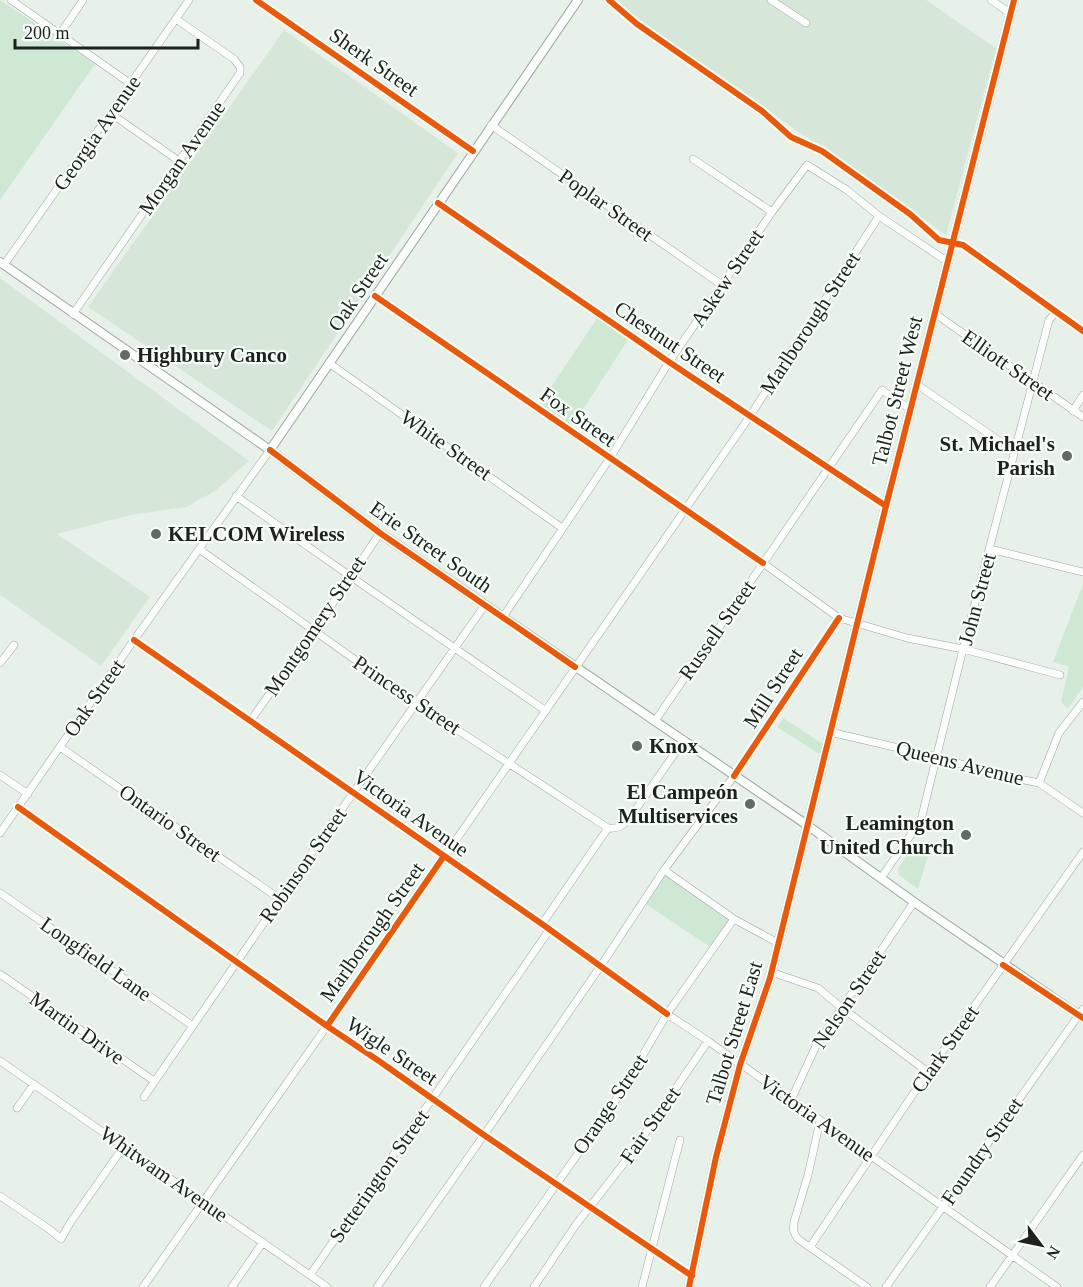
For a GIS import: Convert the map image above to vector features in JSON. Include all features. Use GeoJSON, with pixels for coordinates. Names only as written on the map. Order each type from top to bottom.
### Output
{"type":"FeatureCollection","features":[{"type":"Feature","properties":{"kind":"main road","name":"Oak Street"},"geometry":{"type":"LineString","coordinates":[[270,450],[578,0]]}},
{"type":"Feature","properties":{"kind":"main road","name":"Talbot Street West"},"geometry":{"type":"LineString","coordinates":[[807,825],[1014,0]]}},
{"type":"Feature","properties":{"kind":"main road","name":"Erie Street South"},"geometry":{"type":"LineString","coordinates":[[2,264],[270,450],[380,533],[807,825],[1003,965],[1082,1014]]}},
{"type":"Feature","properties":{"kind":"main road","name":"Talbot Street East"},"geometry":{"type":"LineString","coordinates":[[689,1287],[716,1157],[740,1065],[771,972],[807,825]]}},
{"type":"Feature","properties":{"kind":"street"},"geometry":{"type":"LineString","coordinates":[[11,0],[131,84]]}},
{"type":"Feature","properties":{"kind":"street"},"geometry":{"type":"LineString","coordinates":[[60,34],[83,0]]}},
{"type":"Feature","properties":{"kind":"street","name":"Georgia Avenue"},"geometry":{"type":"LineString","coordinates":[[2,264],[189,0]]}},
{"type":"Feature","properties":{"kind":"street","name":"Sherk Street"},"geometry":{"type":"LineString","coordinates":[[256,0],[473,151]]}},
{"type":"Feature","properties":{"kind":"street"},"geometry":{"type":"LineString","coordinates":[[771,0],[806,23]]}},
{"type":"Feature","properties":{"kind":"street"},"geometry":{"type":"LineString","coordinates":[[991,0],[1010,13]]}},
{"type":"Feature","properties":{"kind":"street","name":"Morgan Avenue"},"geometry":{"type":"LineString","coordinates":[[73,314],[240,73],[240,67],[234,59],[176,19]]}},
{"type":"Feature","properties":{"kind":"street"},"geometry":{"type":"LineString","coordinates":[[110,113],[179,160]]}},
{"type":"Feature","properties":{"kind":"street","name":"Poplar Street"},"geometry":{"type":"LineString","coordinates":[[491,126],[722,285]]}},
{"type":"Feature","properties":{"kind":"street"},"geometry":{"type":"LineString","coordinates":[[693,159],[772,212]]}},
{"type":"Feature","properties":{"kind":"street","name":"Askew Street"},"geometry":{"type":"LineString","coordinates":[[503,617],[610,458],[669,362],[807,165],[847,190],[879,216]]}},
{"type":"Feature","properties":{"kind":"street","name":"Chestnut Street"},"geometry":{"type":"LineString","coordinates":[[438,203],[669,362],[886,506]]}},
{"type":"Feature","properties":{"kind":"street"},"geometry":{"type":"LineString","coordinates":[[879,216],[948,262]]}},
{"type":"Feature","properties":{"kind":"street","name":"Marlborough Street"},"geometry":{"type":"LineString","coordinates":[[143,1287],[750,416],[879,216]]}},
{"type":"Feature","properties":{"kind":"street","name":"Fox Street"},"geometry":{"type":"LineString","coordinates":[[375,296],[763,563],[839,618],[907,638],[963,649],[1060,675]]}},
{"type":"Feature","properties":{"kind":"street","name":"John Street"},"geometry":{"type":"LineString","coordinates":[[880,878],[921,820],[1032,382],[1049,320],[1056,312]]}},
{"type":"Feature","properties":{"kind":"street","name":"Elliott Street"},"geometry":{"type":"LineString","coordinates":[[934,313],[1083,417]]}},
{"type":"Feature","properties":{"kind":"street","name":"White Street"},"geometry":{"type":"LineString","coordinates":[[329,363],[562,528]]}},
{"type":"Feature","properties":{"kind":"street"},"geometry":{"type":"LineString","coordinates":[[916,384],[1001,442],[1017,448]]}},
{"type":"Feature","properties":{"kind":"street","name":"Russell Street"},"geometry":{"type":"LineString","coordinates":[[655,721],[882,390],[910,408]]}},
{"type":"Feature","properties":{"kind":"street"},"geometry":{"type":"LineString","coordinates":[[1073,411],[1083,395]]}},
{"type":"Feature","properties":{"kind":"street","name":"Oak Street"},"geometry":{"type":"LineString","coordinates":[[0,833],[270,450]]}},
{"type":"Feature","properties":{"kind":"street"},"geometry":{"type":"LineString","coordinates":[[236,496],[546,711]]}},
{"type":"Feature","properties":{"kind":"street","name":"Montgomery Street"},"geometry":{"type":"LineString","coordinates":[[251,720],[380,533]]}},
{"type":"Feature","properties":{"kind":"street","name":"Princess Street"},"geometry":{"type":"LineString","coordinates":[[199,549],[416,703],[608,828]]}},
{"type":"Feature","properties":{"kind":"street"},"geometry":{"type":"LineString","coordinates":[[990,549],[1083,572]]}},
{"type":"Feature","properties":{"kind":"street","name":"Robinson Street"},"geometry":{"type":"LineString","coordinates":[[144,1097],[485,605]]}},
{"type":"Feature","properties":{"kind":"street","name":"Mill Street"},"geometry":{"type":"LineString","coordinates":[[377,1287],[600,967],[664,870],[734,776],[839,618]]}},
{"type":"Feature","properties":{"kind":"street","name":"Victoria Avenue"},"geometry":{"type":"LineString","coordinates":[[134,640],[1057,1287]]}},
{"type":"Feature","properties":{"kind":"street"},"geometry":{"type":"LineString","coordinates":[[0,663],[14,645]]}},
{"type":"Feature","properties":{"kind":"street"},"geometry":{"type":"LineString","coordinates":[[1039,783],[1059,733],[1083,702]]}},
{"type":"Feature","properties":{"kind":"street","name":"Queens Avenue"},"geometry":{"type":"LineString","coordinates":[[830,732],[1039,783],[1083,813]]}},
{"type":"Feature","properties":{"kind":"street"},"geometry":{"type":"LineString","coordinates":[[542,924],[608,828],[621,827],[645,798],[684,740]]}},
{"type":"Feature","properties":{"kind":"street","name":"Ontario Street"},"geometry":{"type":"LineString","coordinates":[[60,747],[280,899]]}},
{"type":"Feature","properties":{"kind":"street"},"geometry":{"type":"LineString","coordinates":[[0,775],[28,794]]}},
{"type":"Feature","properties":{"kind":"street","name":"Wigle Street"},"geometry":{"type":"LineString","coordinates":[[18,807],[327,1026],[692,1276]]}},
{"type":"Feature","properties":{"kind":"street","name":"Clark Street"},"geometry":{"type":"LineString","coordinates":[[810,1247],[928,1072],[1083,852]]}},
{"type":"Feature","properties":{"kind":"street"},"geometry":{"type":"LineString","coordinates":[[664,870],[734,919],[778,942]]}},
{"type":"Feature","properties":{"kind":"street","name":"Longfield Lane"},"geometry":{"type":"LineString","coordinates":[[0,893],[193,1026]]}},
{"type":"Feature","properties":{"kind":"street","name":"Nelson Street"},"geometry":{"type":"LineString","coordinates":[[791,1100],[816,1046],[914,903]]}},
{"type":"Feature","properties":{"kind":"street","name":"Orange Street"},"geometry":{"type":"LineString","coordinates":[[484,1287],[621,1094],[667,1014],[734,919]]}},
{"type":"Feature","properties":{"kind":"street","name":"Setterington Street"},"geometry":{"type":"LineString","coordinates":[[310,1275],[550,930]]}},
{"type":"Feature","properties":{"kind":"street"},"geometry":{"type":"LineString","coordinates":[[771,972],[818,988],[928,1072]]}},
{"type":"Feature","properties":{"kind":"street","name":"Martin Drive"},"geometry":{"type":"LineString","coordinates":[[0,974],[154,1081]]}},
{"type":"Feature","properties":{"kind":"street","name":"Foundry Street"},"geometry":{"type":"LineString","coordinates":[[885,1287],[1082,1014]]}},
{"type":"Feature","properties":{"kind":"street","name":"Fair Street"},"geometry":{"type":"LineString","coordinates":[[534,1287],[575,1226],[632,1154],[708,1041]]}},
{"type":"Feature","properties":{"kind":"street","name":"Whitwam Avenue"},"geometry":{"type":"LineString","coordinates":[[0,1061],[327,1287]]}},
{"type":"Feature","properties":{"kind":"street"},"geometry":{"type":"LineString","coordinates":[[17,1108],[34,1084]]}},
{"type":"Feature","properties":{"kind":"street"},"geometry":{"type":"LineString","coordinates":[[820,1121],[793,1229],[794,1234],[867,1287]]}},
{"type":"Feature","properties":{"kind":"street"},"geometry":{"type":"LineString","coordinates":[[642,1287],[680,1140]]}},
{"type":"Feature","properties":{"kind":"street"},"geometry":{"type":"LineString","coordinates":[[0,1196],[61,1239],[124,1146]]}},
{"type":"Feature","properties":{"kind":"street"},"geometry":{"type":"LineString","coordinates":[[990,1287],[1083,1155]]}},
{"type":"Feature","properties":{"kind":"street"},"geometry":{"type":"LineString","coordinates":[[232,1287],[263,1242]]}},
{"type":"Feature","properties":{"kind":"shaded area"},"geometry":{"type":"Polygon","coordinates":[[[0,0],[95,64],[0,200],[0,0]]]}},
{"type":"Feature","properties":{"kind":"shaded area"},"geometry":{"type":"Polygon","coordinates":[[[610,0],[926,0],[996,48],[946,235],[610,0]]]}},
{"type":"Feature","properties":{"kind":"shaded area","name":"Highbury Canco"},"geometry":{"type":"Polygon","coordinates":[[[284,30],[458,153],[272,431],[88,307],[284,30]]]}},
{"type":"Feature","properties":{"kind":"shaded area","name":"Highbury Canco"},"geometry":{"type":"Polygon","coordinates":[[[0,278],[249,461],[215,491],[186,507],[130,515],[57,534],[150,597],[101,666],[0,595],[0,278]]]}},
{"type":"Feature","properties":{"kind":"shaded area"},"geometry":{"type":"Polygon","coordinates":[[[600,314],[631,335],[569,431],[537,408],[600,314]]]}},
{"type":"Feature","properties":{"kind":"shaded area"},"geometry":{"type":"Polygon","coordinates":[[[1083,584],[1083,687],[1068,708],[1061,702],[1069,667],[1053,662],[1083,584]]]}},
{"type":"Feature","properties":{"kind":"shaded area"},"geometry":{"type":"Polygon","coordinates":[[[783,718],[826,746],[824,757],[777,727],[783,718]]]}},
{"type":"Feature","properties":{"kind":"shaded area"},"geometry":{"type":"Polygon","coordinates":[[[916,843],[929,852],[918,889],[899,875],[898,869],[916,843]]]}},
{"type":"Feature","properties":{"kind":"shaded area"},"geometry":{"type":"Polygon","coordinates":[[[664,870],[734,919],[713,949],[643,902],[664,870]]]}},
{"type":"Feature","properties":{"kind":"cycle path"},"geometry":{"type":"LineString","coordinates":[[256,0],[473,151]]}},
{"type":"Feature","properties":{"kind":"cycle path"},"geometry":{"type":"LineString","coordinates":[[609,0],[637,24],[762,111],[791,137],[822,151],[910,214],[939,240],[963,245],[1083,331]]}},
{"type":"Feature","properties":{"kind":"cycle path"},"geometry":{"type":"LineString","coordinates":[[689,1287],[716,1157],[740,1065],[770,978],[1014,0]]}},
{"type":"Feature","properties":{"kind":"cycle path"},"geometry":{"type":"LineString","coordinates":[[438,203],[669,362],[886,506]]}},
{"type":"Feature","properties":{"kind":"cycle path"},"geometry":{"type":"LineString","coordinates":[[375,296],[763,563]]}},
{"type":"Feature","properties":{"kind":"cycle path"},"geometry":{"type":"LineString","coordinates":[[270,450],[380,533],[575,667]]}},
{"type":"Feature","properties":{"kind":"cycle path"},"geometry":{"type":"LineString","coordinates":[[734,776],[839,618]]}},
{"type":"Feature","properties":{"kind":"cycle path"},"geometry":{"type":"LineString","coordinates":[[134,640],[542,924],[667,1014]]}},
{"type":"Feature","properties":{"kind":"cycle path"},"geometry":{"type":"LineString","coordinates":[[18,807],[327,1026],[692,1276]]}},
{"type":"Feature","properties":{"kind":"cycle path"},"geometry":{"type":"LineString","coordinates":[[327,1026],[444,856]]}},
{"type":"Feature","properties":{"kind":"cycle path"},"geometry":{"type":"LineString","coordinates":[[1003,965],[1083,1018]]}},
{"type":"Feature","properties":{"kind":"place","name":"Highbury Canco"},"geometry":{"type":"Point","coordinates":[125,355]}},
{"type":"Feature","properties":{"kind":"place","name":"St. Michael's Parish"},"geometry":{"type":"Point","coordinates":[1067,456]}},
{"type":"Feature","properties":{"kind":"place","name":"KELCOM Wireless"},"geometry":{"type":"Point","coordinates":[156,534]}},
{"type":"Feature","properties":{"kind":"place","name":"Knox"},"geometry":{"type":"Point","coordinates":[637,746]}},
{"type":"Feature","properties":{"kind":"place","name":"El Campeón Multiservices"},"geometry":{"type":"Point","coordinates":[750,804]}},
{"type":"Feature","properties":{"kind":"place","name":"Leamington United Church"},"geometry":{"type":"Point","coordinates":[966,835]}}]}
